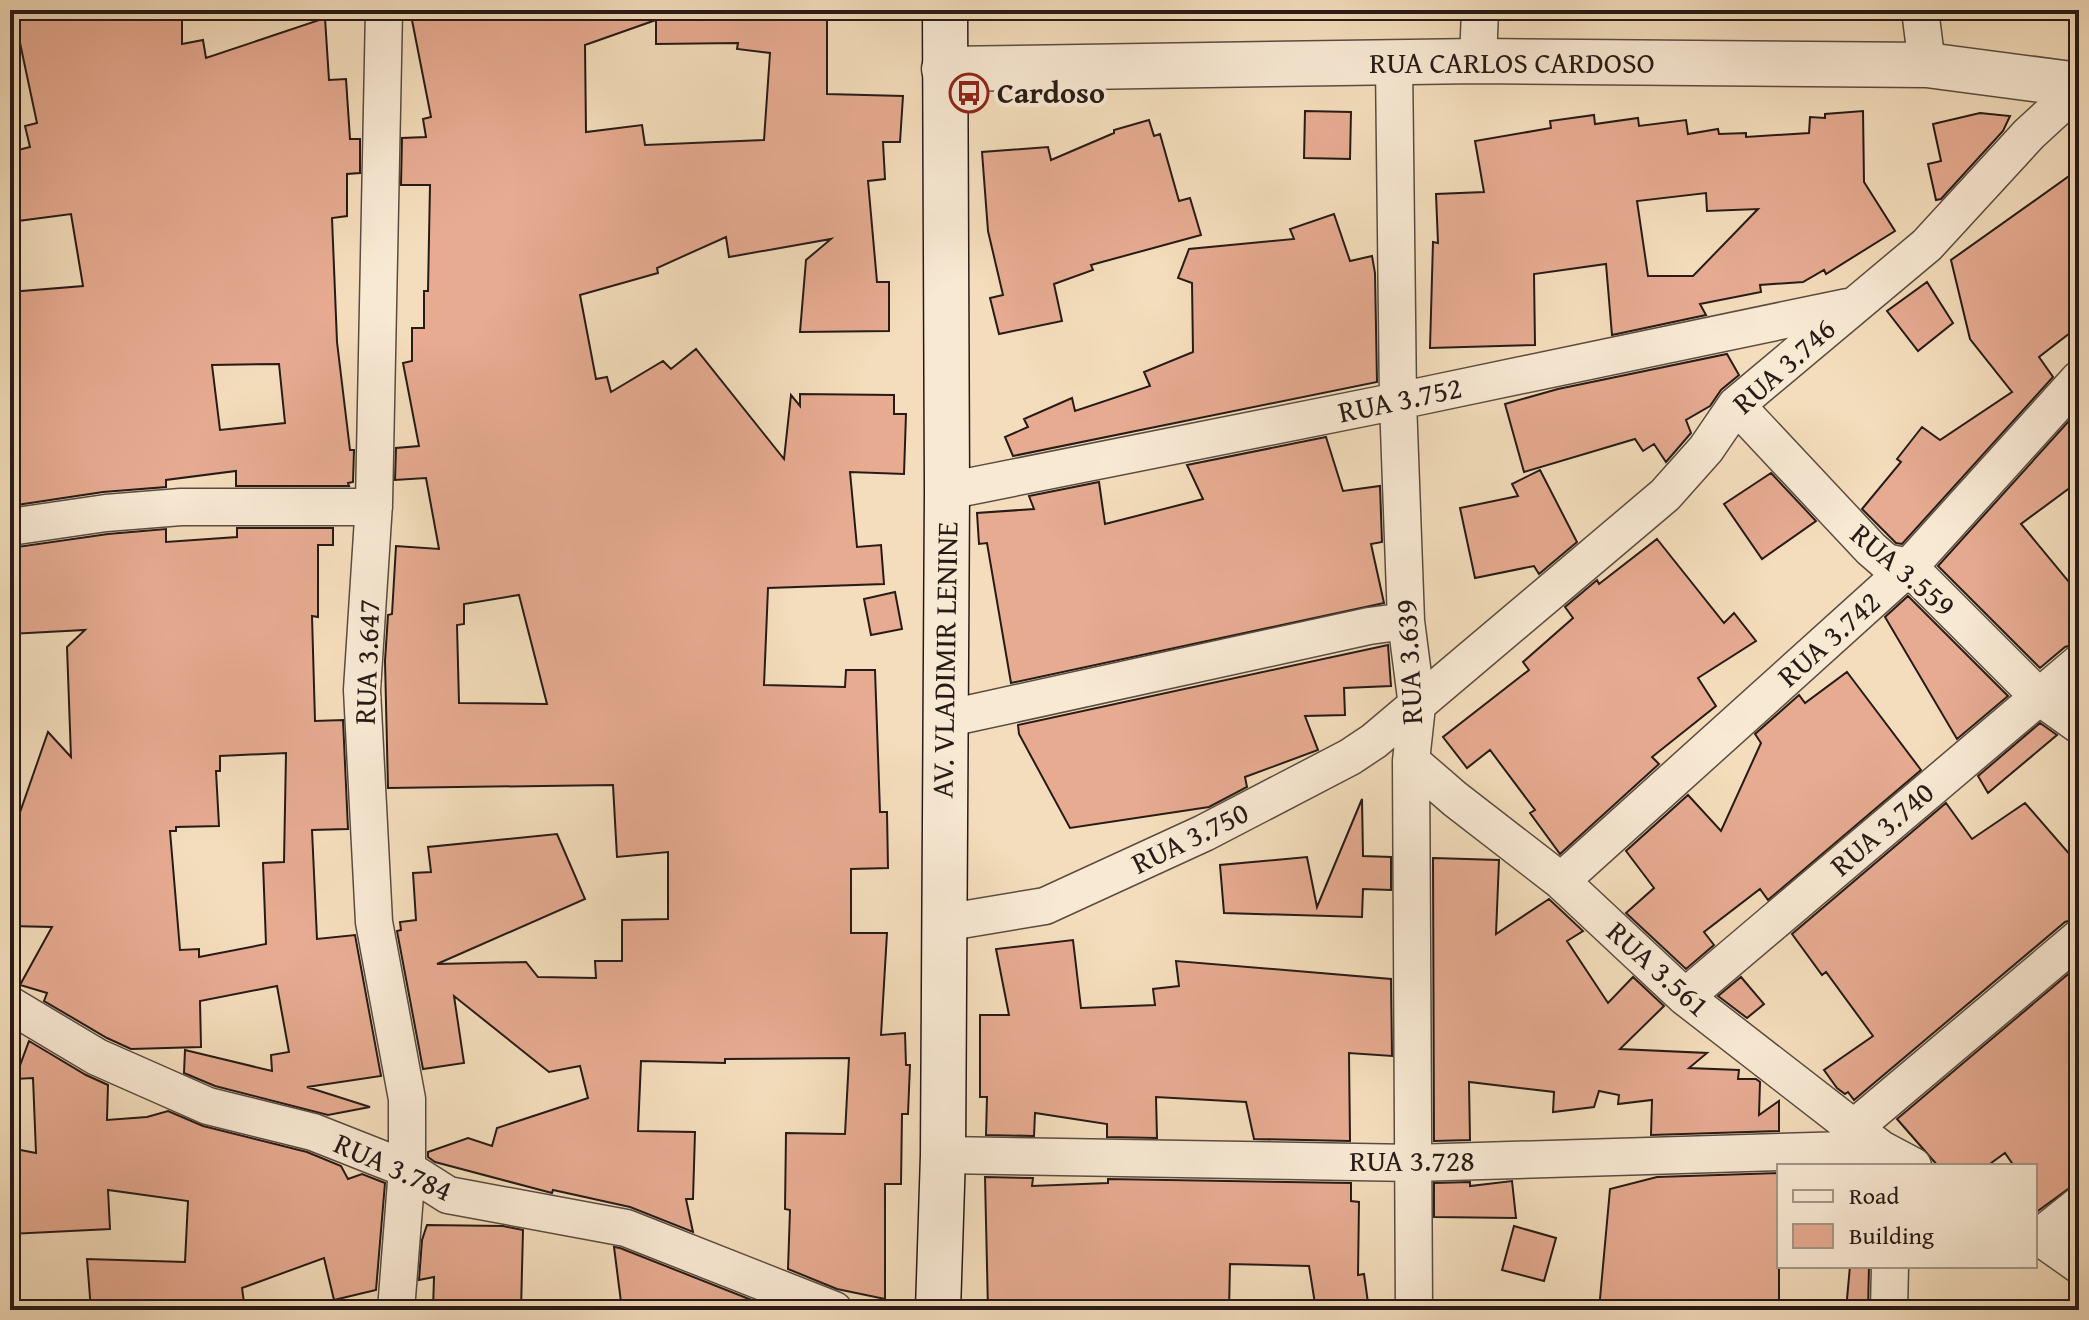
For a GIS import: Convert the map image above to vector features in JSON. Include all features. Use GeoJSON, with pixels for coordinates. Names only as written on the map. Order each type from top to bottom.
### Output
{"type":"FeatureCollection","features":[{"type":"Feature","properties":{"kind":"main road","name":"AV. VLADIMIR LENINE"},"geometry":{"type":"LineString","coordinates":[[938,1310],[943,1155],[947,491],[945,10]]}},
{"type":"Feature","properties":{"kind":"main road","name":"RUA CARLOS CARDOSO"},"geometry":{"type":"LineString","coordinates":[[944,69],[1478,61],[1927,65],[2079,87]]}},
{"type":"Feature","properties":{"kind":"street","name":"RUA 3.647"},"geometry":{"type":"LineString","coordinates":[[384,10],[374,507],[362,690],[374,922],[407,1099],[407,1169],[396,1310]]}},
{"type":"Feature","properties":{"kind":"street"},"geometry":{"type":"LineString","coordinates":[[1478,61],[1480,10]]}},
{"type":"Feature","properties":{"kind":"street"},"geometry":{"type":"LineString","coordinates":[[1920,10],[1927,65]]}},
{"type":"Feature","properties":{"kind":"street","name":"RUA 3.639"},"geometry":{"type":"LineString","coordinates":[[1394,63],[1398,401],[1406,621],[1417,706],[1411,761],[1414,1310]]}},
{"type":"Feature","properties":{"kind":"street","name":"RUA 3.746"},"geometry":{"type":"LineString","coordinates":[[1417,706],[1665,495],[1706,449],[1736,405],[1927,245],[2029,134],[2079,87]]}},
{"type":"Feature","properties":{"kind":"street","name":"RUA 3.752"},"geometry":{"type":"LineString","coordinates":[[947,491],[1852,306]]}},
{"type":"Feature","properties":{"kind":"street","name":"RUA 3.742"},"geometry":{"type":"LineString","coordinates":[[1561,881],[1909,567],[2079,379]]}},
{"type":"Feature","properties":{"kind":"street","name":"RUA 3.559"},"geometry":{"type":"LineString","coordinates":[[1736,405],[1871,549],[1886,562],[1909,567],[2038,696],[2079,725]]}},
{"type":"Feature","properties":{"kind":"street"},"geometry":{"type":"LineString","coordinates":[[10,527],[106,513],[181,507],[374,507]]}},
{"type":"Feature","properties":{"kind":"street"},"geometry":{"type":"LineString","coordinates":[[945,719],[1354,629],[1406,621]]}},
{"type":"Feature","properties":{"kind":"street","name":"RUA 3.740"},"geometry":{"type":"LineString","coordinates":[[1685,997],[2079,663]]}},
{"type":"Feature","properties":{"kind":"street","name":"RUA 3.750"},"geometry":{"type":"LineString","coordinates":[[943,923],[1045,906],[1204,833],[1350,757],[1417,706]]}},
{"type":"Feature","properties":{"kind":"street","name":"RUA 3.561"},"geometry":{"type":"LineString","coordinates":[[1411,761],[1561,881],[1685,997],[1873,1147],[1909,1164]]}},
{"type":"Feature","properties":{"kind":"street"},"geometry":{"type":"LineString","coordinates":[[1873,1147],[2079,938]]}},
{"type":"Feature","properties":{"kind":"street","name":"RUA 3.784"},"geometry":{"type":"LineString","coordinates":[[10,1005],[97,1057],[208,1106],[313,1132],[407,1169],[448,1195],[626,1228],[834,1310]]}},
{"type":"Feature","properties":{"kind":"street","name":"RUA 3.728"},"geometry":{"type":"LineString","coordinates":[[943,1155],[1413,1163],[1873,1147]]}},
{"type":"Feature","properties":{"kind":"street"},"geometry":{"type":"LineString","coordinates":[[2079,1205],[2037,1235],[2079,1265]]}},
{"type":"Feature","properties":{"kind":"street"},"geometry":{"type":"LineString","coordinates":[[1889,1310],[1890,1268]]}},
{"type":"Feature","properties":{"kind":"building"},"geometry":{"type":"Polygon","coordinates":[[[13,10],[182,10],[182,44],[203,40],[206,58],[325,18],[329,80],[346,79],[350,139],[360,139],[360,173],[347,174],[347,216],[332,218],[337,342],[350,450],[354,450],[353,482],[348,483],[349,486],[236,486],[236,471],[166,480],[166,487],[103,492],[10,506],[10,292],[83,286],[71,214],[10,222],[10,152],[30,147],[25,126],[37,123],[13,10]],[[279,364],[212,365],[220,430],[285,423],[279,364]]]}},
{"type":"Feature","properties":{"kind":"building"},"geometry":{"type":"Polygon","coordinates":[[[410,10],[827,10],[827,94],[903,96],[900,142],[883,142],[885,179],[868,181],[877,282],[889,282],[889,331],[800,332],[806,260],[831,239],[729,257],[726,237],[657,268],[658,273],[580,295],[596,379],[607,377],[611,392],[663,361],[671,369],[696,349],[784,459],[791,395],[800,406],[800,394],[894,395],[894,414],[906,414],[904,474],[850,472],[857,547],[881,545],[884,584],[768,588],[764,685],[845,687],[846,670],[875,670],[880,812],[887,812],[888,868],[851,869],[851,933],[887,933],[881,1035],[905,1033],[906,1065],[910,1065],[908,1114],[902,1114],[901,1184],[885,1184],[885,1299],[837,1289],[788,1269],[790,1210],[785,1209],[786,1133],[845,1134],[849,1058],[725,1059],[725,1063],[641,1061],[638,1131],[695,1132],[693,1199],[686,1199],[693,1232],[630,1207],[553,1190],[552,1193],[435,1162],[428,1157],[428,1152],[468,1138],[492,1146],[497,1128],[588,1098],[580,1066],[549,1072],[454,996],[464,1063],[423,1069],[397,931],[401,930],[400,922],[416,920],[413,873],[431,872],[428,847],[557,834],[585,899],[437,964],[526,962],[538,977],[596,978],[595,961],[622,961],[622,920],[668,919],[668,852],[617,857],[613,785],[388,788],[385,661],[388,615],[392,614],[396,546],[439,549],[426,478],[395,480],[396,448],[419,446],[403,363],[412,361],[412,328],[424,328],[424,291],[428,291],[430,185],[401,185],[402,138],[426,137],[423,119],[431,117],[410,10]],[[656,20],[585,45],[586,132],[642,125],[645,145],[764,140],[770,53],[737,49],[738,43],[656,44],[656,20]],[[519,595],[464,604],[464,624],[457,625],[459,703],[547,704],[519,595]]]}},
{"type":"Feature","properties":{"kind":"building"},"geometry":{"type":"Polygon","coordinates":[[[1305,111],[1351,112],[1350,159],[1304,158],[1305,111]]]}},
{"type":"Feature","properties":{"kind":"building"},"geometry":{"type":"Polygon","coordinates":[[[1863,111],[1864,182],[1895,231],[1826,274],[1824,270],[1803,282],[1760,285],[1761,292],[1700,304],[1706,315],[1612,335],[1606,264],[1534,274],[1535,345],[1430,348],[1433,242],[1438,243],[1436,194],[1484,192],[1475,141],[1551,128],[1550,121],[1594,115],[1595,124],[1638,118],[1639,126],[1686,120],[1688,134],[1718,129],[1719,134],[1746,133],[1746,137],[1809,133],[1810,117],[1825,118],[1825,114],[1863,111]],[[1706,193],[1637,201],[1648,276],[1693,276],[1758,209],[1707,211],[1706,193]]]}},
{"type":"Feature","properties":{"kind":"building"},"geometry":{"type":"Polygon","coordinates":[[[1980,113],[2010,116],[2003,131],[1941,199],[1936,200],[1928,164],[1941,161],[1933,124],[1980,113]]]}},
{"type":"Feature","properties":{"kind":"building"},"geometry":{"type":"Polygon","coordinates":[[[1149,120],[1154,136],[1160,134],[1179,201],[1190,198],[1201,235],[1091,265],[1093,270],[1054,284],[1062,321],[999,334],[990,298],[1003,295],[988,231],[982,152],[1048,147],[1051,160],[1114,133],[1114,130],[1149,120]]]}},
{"type":"Feature","properties":{"kind":"building"},"geometry":{"type":"Polygon","coordinates":[[[2079,169],[2079,326],[2039,357],[2053,377],[1902,544],[1896,543],[1862,509],[1901,462],[1897,459],[1922,427],[1940,440],[2012,392],[1970,339],[1951,260],[2079,169]]]}},
{"type":"Feature","properties":{"kind":"building"},"geometry":{"type":"Polygon","coordinates":[[[1334,214],[1350,261],[1372,256],[1377,382],[1013,456],[1005,437],[1028,427],[1024,419],[1072,398],[1075,411],[1150,386],[1144,372],[1193,352],[1192,283],[1178,278],[1189,249],[1294,239],[1290,229],[1334,214]]]}},
{"type":"Feature","properties":{"kind":"building"},"geometry":{"type":"Polygon","coordinates":[[[1927,282],[1953,323],[1918,351],[1887,311],[1927,282]]]}},
{"type":"Feature","properties":{"kind":"building"},"geometry":{"type":"Polygon","coordinates":[[[1727,354],[1739,375],[1721,390],[1710,406],[1686,420],[1691,433],[1666,462],[1654,444],[1643,451],[1635,439],[1524,472],[1505,404],[1558,389],[1727,354]]]}},
{"type":"Feature","properties":{"kind":"building"},"geometry":{"type":"Polygon","coordinates":[[[2077,412],[2079,481],[2021,524],[2079,594],[2079,643],[2065,647],[2040,668],[1938,566],[2077,412]]]}},
{"type":"Feature","properties":{"kind":"building"},"geometry":{"type":"Polygon","coordinates":[[[1326,437],[1343,491],[1380,486],[1382,542],[1371,544],[1384,603],[1011,683],[987,543],[979,544],[977,513],[1034,509],[1029,496],[1099,482],[1105,524],[1203,499],[1187,465],[1326,437]]]}},
{"type":"Feature","properties":{"kind":"building"},"geometry":{"type":"Polygon","coordinates":[[[1540,470],[1577,542],[1539,574],[1534,566],[1475,578],[1460,508],[1518,496],[1512,484],[1540,470]]]}},
{"type":"Feature","properties":{"kind":"building"},"geometry":{"type":"Polygon","coordinates":[[[1771,473],[1816,521],[1762,559],[1724,504],[1771,473]]]}},
{"type":"Feature","properties":{"kind":"building"},"geometry":{"type":"Polygon","coordinates":[[[237,528],[333,528],[333,545],[318,545],[318,617],[312,616],[315,721],[343,720],[348,829],[312,830],[317,939],[355,935],[381,1076],[307,1087],[370,1107],[328,1115],[215,1086],[184,1073],[185,1050],[272,1071],[271,1055],[289,1052],[277,986],[200,1001],[201,1047],[131,1049],[44,1001],[47,993],[20,985],[52,927],[10,926],[13,818],[18,818],[48,732],[71,757],[67,647],[85,630],[10,634],[10,548],[166,529],[166,542],[237,537],[237,528]],[[286,753],[220,756],[220,771],[216,771],[219,826],[176,827],[176,831],[170,831],[180,950],[199,949],[199,957],[266,944],[263,863],[284,862],[286,753]]]}},
{"type":"Feature","properties":{"kind":"building"},"geometry":{"type":"Polygon","coordinates":[[[1657,539],[1724,623],[1734,613],[1756,641],[1698,678],[1716,706],[1652,757],[1659,764],[1560,854],[1530,813],[1535,810],[1490,750],[1467,768],[1443,737],[1529,670],[1523,662],[1573,618],[1565,607],[1597,580],[1599,584],[1657,539]]]}},
{"type":"Feature","properties":{"kind":"building"},"geometry":{"type":"Polygon","coordinates":[[[895,592],[902,629],[871,635],[864,599],[895,592]]]}},
{"type":"Feature","properties":{"kind":"building"},"geometry":{"type":"Polygon","coordinates":[[[1908,596],[2008,696],[1957,739],[1885,617],[1908,596]]]}},
{"type":"Feature","properties":{"kind":"building"},"geometry":{"type":"Polygon","coordinates":[[[1388,645],[1391,686],[1344,688],[1345,715],[1305,716],[1318,750],[1245,777],[1247,787],[1209,807],[1070,828],[1019,734],[1018,725],[1388,645]]]}},
{"type":"Feature","properties":{"kind":"building"},"geometry":{"type":"Polygon","coordinates":[[[1847,672],[1921,770],[1768,900],[1760,889],[1704,932],[1714,945],[1686,969],[1626,913],[1654,888],[1626,851],[1688,795],[1721,831],[1761,743],[1755,734],[1799,695],[1805,703],[1847,672]]]}},
{"type":"Feature","properties":{"kind":"building"},"geometry":{"type":"Polygon","coordinates":[[[2040,723],[2057,735],[1988,793],[1978,776],[2040,723]]]}},
{"type":"Feature","properties":{"kind":"building"},"geometry":{"type":"Polygon","coordinates":[[[1362,799],[1363,856],[1391,857],[1391,890],[1363,889],[1362,917],[1224,913],[1220,865],[1307,857],[1317,907],[1362,799]]]}},
{"type":"Feature","properties":{"kind":"building"},"geometry":{"type":"Polygon","coordinates":[[[1946,803],[1972,839],[2025,803],[2079,865],[2079,918],[2065,922],[1854,1100],[1848,1092],[1845,1094],[1837,1088],[1824,1070],[1873,1036],[1826,972],[1822,975],[1792,934],[1946,803]]]}},
{"type":"Feature","properties":{"kind":"building"},"geometry":{"type":"Polygon","coordinates":[[[1433,858],[1499,860],[1496,934],[1549,899],[1583,931],[1567,941],[1608,1003],[1633,977],[1664,1006],[1620,1049],[1707,1053],[1689,1068],[1739,1070],[1738,1079],[1756,1079],[1760,1082],[1759,1115],[1779,1101],[1779,1131],[1651,1135],[1652,1100],[1618,1104],[1619,1095],[1599,1091],[1594,1107],[1553,1112],[1554,1092],[1469,1082],[1470,1140],[1434,1141],[1433,858]]]}},
{"type":"Feature","properties":{"kind":"building"},"geometry":{"type":"Polygon","coordinates":[[[1073,940],[1081,1008],[1155,1005],[1153,989],[1179,986],[1176,961],[1391,979],[1392,1056],[1349,1053],[1350,1141],[1254,1139],[1246,1102],[1156,1097],[1157,1138],[1107,1137],[1107,1124],[1035,1113],[1034,1136],[986,1135],[987,1097],[980,1097],[980,1015],[1009,1015],[996,949],[1073,940]]]}},
{"type":"Feature","properties":{"kind":"building"},"geometry":{"type":"Polygon","coordinates":[[[2079,965],[2079,1181],[2037,1212],[2037,1164],[2013,1164],[2005,1153],[1990,1164],[1936,1164],[1897,1119],[2079,965]]]}},
{"type":"Feature","properties":{"kind":"building"},"geometry":{"type":"Polygon","coordinates":[[[1741,977],[1764,1004],[1747,1018],[1718,996],[1741,977]]]}},
{"type":"Feature","properties":{"kind":"building"},"geometry":{"type":"Polygon","coordinates":[[[29,1041],[108,1085],[107,1120],[147,1117],[168,1111],[203,1126],[307,1152],[341,1166],[348,1179],[362,1174],[385,1183],[376,1290],[334,1300],[324,1258],[242,1288],[245,1310],[91,1310],[87,1259],[185,1262],[188,1201],[108,1190],[110,1229],[10,1234],[10,1148],[36,1153],[33,1078],[15,1079],[29,1041]]]}},
{"type":"Feature","properties":{"kind":"building"},"geometry":{"type":"Polygon","coordinates":[[[1777,1173],[1779,1310],[1599,1310],[1610,1189],[1657,1177],[1777,1173]]]}},
{"type":"Feature","properties":{"kind":"building"},"geometry":{"type":"Polygon","coordinates":[[[985,1177],[1033,1178],[1032,1186],[1108,1183],[1108,1179],[1351,1183],[1351,1201],[1359,1202],[1358,1275],[1364,1274],[1369,1310],[1316,1310],[1309,1266],[1230,1264],[1229,1310],[988,1310],[985,1177]]]}},
{"type":"Feature","properties":{"kind":"building"},"geometry":{"type":"Polygon","coordinates":[[[1512,1181],[1516,1218],[1434,1217],[1434,1183],[1470,1182],[1470,1186],[1512,1181]]]}},
{"type":"Feature","properties":{"kind":"building"},"geometry":{"type":"Polygon","coordinates":[[[427,1225],[503,1226],[523,1230],[521,1310],[433,1310],[434,1277],[419,1280],[422,1240],[427,1225]]]}},
{"type":"Feature","properties":{"kind":"building"},"geometry":{"type":"Polygon","coordinates":[[[1514,1226],[1556,1238],[1544,1281],[1502,1270],[1514,1226]]]}},
{"type":"Feature","properties":{"kind":"building"},"geometry":{"type":"Polygon","coordinates":[[[614,1247],[620,1248],[777,1310],[622,1310],[614,1247]]]}},
{"type":"Feature","properties":{"kind":"building"},"geometry":{"type":"Polygon","coordinates":[[[1850,1268],[1869,1268],[1868,1310],[1846,1310],[1850,1268]]]}},
{"type":"Feature","properties":{"kind":"place","name":"Cardoso"},"geometry":{"type":"Point","coordinates":[969,93]}}]}
